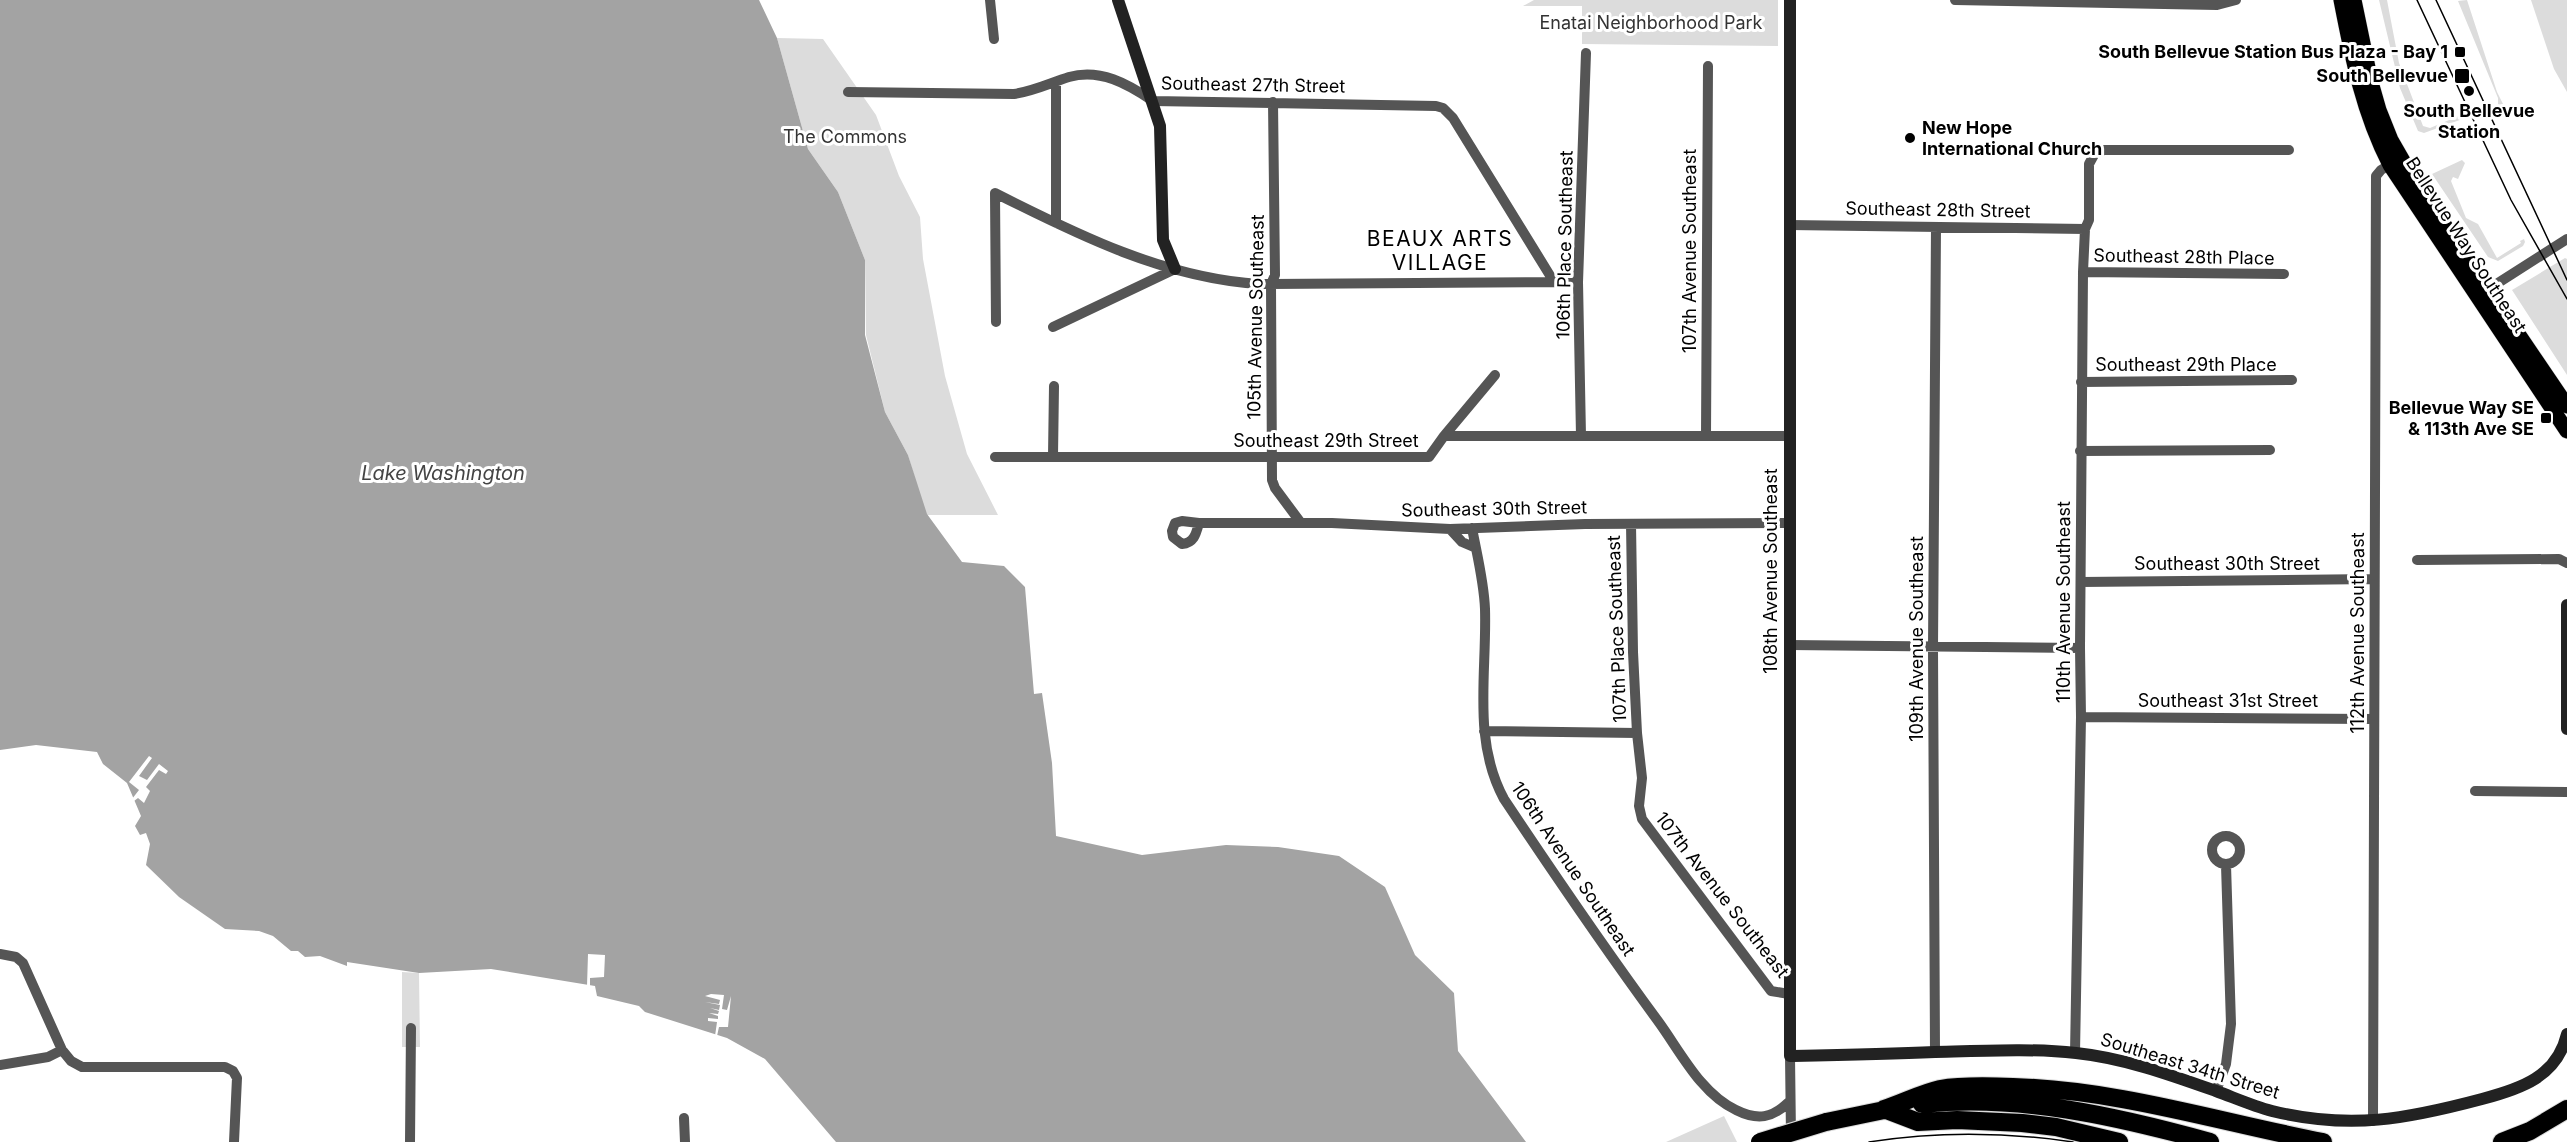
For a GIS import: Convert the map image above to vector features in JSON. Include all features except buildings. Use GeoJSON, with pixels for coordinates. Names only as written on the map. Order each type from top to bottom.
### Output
{"type":"FeatureCollection","features":[{"type":"Feature","properties":{"kind":"highway"},"geometry":{"type":"LineString","coordinates":[[1884,1109],[1940,1089],[1989,1086],[2058,1089],[2152,1104],[2249,1128],[2323,1142]]}},
{"type":"Feature","properties":{"kind":"highway"},"geometry":{"type":"LineString","coordinates":[[1760,1142],[1826,1122],[1884,1109],[1941,1102],[1982,1101],[2062,1108],[2114,1117],[2210,1142]]}},
{"type":"Feature","properties":{"kind":"highway"},"geometry":{"type":"LineString","coordinates":[[1884,1109],[1918,1122],[1965,1120],[2022,1123],[2056,1127],[2119,1142]]}},
{"type":"Feature","properties":{"kind":"highway"},"geometry":{"type":"LineString","coordinates":[[2502,1142],[2530,1131],[2567,1109]]}},
{"type":"Feature","properties":{"kind":"main road","name":"Bellevue Way Southeast"},"geometry":{"type":"LineString","coordinates":[[2341,0],[2360,89],[2372,126],[2482,294],[2567,431]]}},
{"type":"Feature","properties":{"kind":"main road","name":"Bellevue Way Southeast"},"geometry":{"type":"LineString","coordinates":[[2354,0],[2379,110],[2396,162]]}},
{"type":"Feature","properties":{"kind":"main road","name":"Bellevue Way Southeast"},"geometry":{"type":"LineString","coordinates":[[2482,294],[2567,406]]}},
{"type":"Feature","properties":{"kind":"street"},"geometry":{"type":"LineString","coordinates":[[990,0],[994,39]]}},
{"type":"Feature","properties":{"kind":"street"},"geometry":{"type":"LineString","coordinates":[[1118,0],[1160,126],[1162,240],[1175,269]]}},
{"type":"Feature","properties":{"kind":"street","name":"108th Avenue Southeast"},"geometry":{"type":"LineString","coordinates":[[1790,0],[1789,1102],[1791,1142]]}},
{"type":"Feature","properties":{"kind":"street"},"geometry":{"type":"LineString","coordinates":[[1955,0],[2217,4],[2236,0]]}},
{"type":"Feature","properties":{"kind":"street","name":"106th Place Southeast"},"geometry":{"type":"LineString","coordinates":[[1581,436],[1578,282],[1586,53]]}},
{"type":"Feature","properties":{"kind":"street","name":"107th Avenue Southeast"},"geometry":{"type":"LineString","coordinates":[[1706,436],[1708,66]]}},
{"type":"Feature","properties":{"kind":"street","name":"Southeast 27th Street"},"geometry":{"type":"LineString","coordinates":[[848,92],[997,95],[1027,92],[1079,75],[1092,74],[1125,83],[1153,101],[1436,106],[1449,112],[1554,282]]}},
{"type":"Feature","properties":{"kind":"street"},"geometry":{"type":"LineString","coordinates":[[1056,82],[1056,223]]}},
{"type":"Feature","properties":{"kind":"street","name":"105th Avenue Southeast"},"geometry":{"type":"LineString","coordinates":[[1273,102],[1275,275],[1271,284],[1270,458],[1275,488],[1302,523]]}},
{"type":"Feature","properties":{"kind":"street","name":"110th Avenue Southeast"},"geometry":{"type":"LineString","coordinates":[[2075,1053],[2081,717],[2081,382],[2085,229],[2089,220],[2089,164],[2095,153],[2104,150],[2289,150]]}},
{"type":"Feature","properties":{"kind":"street","name":"112th Avenue Southeast"},"geometry":{"type":"LineString","coordinates":[[2373,1121],[2376,176],[2381,170],[2396,162]]}},
{"type":"Feature","properties":{"kind":"street"},"geometry":{"type":"LineString","coordinates":[[996,322],[995,193],[1056,223],[1143,259],[1218,280],[1271,284],[1578,282]]}},
{"type":"Feature","properties":{"kind":"street","name":"Southeast 28th Street"},"geometry":{"type":"LineString","coordinates":[[1790,225],[2085,229]]}},
{"type":"Feature","properties":{"kind":"street","name":"109th Avenue Southeast"},"geometry":{"type":"LineString","coordinates":[[1935,1052],[1933,648],[1936,226]]}},
{"type":"Feature","properties":{"kind":"street"},"geometry":{"type":"LineString","coordinates":[[2482,294],[2567,239]]}},
{"type":"Feature","properties":{"kind":"street"},"geometry":{"type":"LineString","coordinates":[[1053,327],[1175,269]]}},
{"type":"Feature","properties":{"kind":"street","name":"Southeast 28th Place"},"geometry":{"type":"LineString","coordinates":[[2083,273],[2284,274]]}},
{"type":"Feature","properties":{"kind":"street"},"geometry":{"type":"LineString","coordinates":[[1444,436],[1495,375]]}},
{"type":"Feature","properties":{"kind":"street","name":"Southeast 29th Place"},"geometry":{"type":"LineString","coordinates":[[2081,382],[2292,380]]}},
{"type":"Feature","properties":{"kind":"street"},"geometry":{"type":"LineString","coordinates":[[1053,456],[1054,386]]}},
{"type":"Feature","properties":{"kind":"street","name":"Southeast 29th Street"},"geometry":{"type":"LineString","coordinates":[[995,457],[1429,457],[1444,436],[1790,436]]}},
{"type":"Feature","properties":{"kind":"street"},"geometry":{"type":"LineString","coordinates":[[2080,451],[2270,450]]}},
{"type":"Feature","properties":{"kind":"street","name":"Southeast 30th Street"},"geometry":{"type":"LineString","coordinates":[[1199,523],[1302,523],[1450,529],[1789,523]]}},
{"type":"Feature","properties":{"kind":"street","name":"107th Place Southeast"},"geometry":{"type":"LineString","coordinates":[[1631,524],[1637,734]]}},
{"type":"Feature","properties":{"kind":"street","name":"106th Avenue Southeast"},"geometry":{"type":"LineString","coordinates":[[1472,528],[1483,583],[1485,612],[1484,731],[1488,761],[1504,799],[1630,983],[1703,1084],[1722,1102],[1748,1115],[1763,1117],[1777,1113],[1789,1102]]}},
{"type":"Feature","properties":{"kind":"street"},"geometry":{"type":"LineString","coordinates":[[1450,529],[1462,542],[1476,548]]}},
{"type":"Feature","properties":{"kind":"street"},"geometry":{"type":"LineString","coordinates":[[2417,560],[2559,559],[2567,563]]}},
{"type":"Feature","properties":{"kind":"street","name":"Southeast 30th Street"},"geometry":{"type":"LineString","coordinates":[[2081,582],[2374,579]]}},
{"type":"Feature","properties":{"kind":"street"},"geometry":{"type":"LineString","coordinates":[[2567,605],[2567,729]]}},
{"type":"Feature","properties":{"kind":"street"},"geometry":{"type":"LineString","coordinates":[[1789,645],[2080,648]]}},
{"type":"Feature","properties":{"kind":"street","name":"Southeast 31st Street"},"geometry":{"type":"LineString","coordinates":[[2081,717],[2374,719]]}},
{"type":"Feature","properties":{"kind":"street"},"geometry":{"type":"LineString","coordinates":[[1484,731],[1637,734]]}},
{"type":"Feature","properties":{"kind":"street","name":"107th Avenue Southeast"},"geometry":{"type":"LineString","coordinates":[[1637,734],[1642,778],[1640,806],[1642,819],[1771,991],[1789,994]]}},
{"type":"Feature","properties":{"kind":"street"},"geometry":{"type":"LineString","coordinates":[[2475,791],[2567,792]]}},
{"type":"Feature","properties":{"kind":"street"},"geometry":{"type":"LineString","coordinates":[[2217,1091],[2226,1065],[2231,1024],[2226,865]]}},
{"type":"Feature","properties":{"kind":"street"},"geometry":{"type":"LineString","coordinates":[[0,954],[16,957],[23,963],[62,1050],[71,1061],[82,1067],[225,1067],[233,1071],[237,1078],[234,1142]]}},
{"type":"Feature","properties":{"kind":"street"},"geometry":{"type":"LineString","coordinates":[[410,1142],[411,1028]]}},
{"type":"Feature","properties":{"kind":"street","name":"Southeast 34th Street"},"geometry":{"type":"LineString","coordinates":[[1790,1056],[1935,1052],[2075,1053],[2142,1067],[2271,1110],[2335,1121],[2373,1121],[2442,1109],[2527,1085],[2540,1078],[2561,1053],[2567,1034]]}},
{"type":"Feature","properties":{"kind":"street"},"geometry":{"type":"LineString","coordinates":[[0,1065],[48,1057],[62,1050]]}},
{"type":"Feature","properties":{"kind":"street"},"geometry":{"type":"LineString","coordinates":[[684,1118],[685,1142]]}},
{"type":"Feature","properties":{"kind":"green space","name":"Enatai Neighborhood Park"},"geometry":{"type":"Polygon","coordinates":[[[1534,0],[1778,0],[1778,46],[1582,44],[1582,6],[1523,6],[1534,0]]]}},
{"type":"Feature","properties":{"kind":"green space"},"geometry":{"type":"Polygon","coordinates":[[[2379,0],[2387,0],[2399,63],[2423,126],[2430,128],[2466,113],[2468,117],[2424,133],[2418,131],[2400,88],[2379,0]]]}},
{"type":"Feature","properties":{"kind":"green space"},"geometry":{"type":"Polygon","coordinates":[[[2467,0],[2497,92],[2506,110],[2498,109],[2498,98],[2458,1],[2467,0]]]}},
{"type":"Feature","properties":{"kind":"green space"},"geometry":{"type":"Polygon","coordinates":[[[2531,0],[2567,0],[2567,92],[2554,69],[2531,0]]]}},
{"type":"Feature","properties":{"kind":"green space","name":"The Commons"},"geometry":{"type":"Polygon","coordinates":[[[777,38],[823,39],[876,115],[899,176],[920,217],[923,259],[945,376],[967,454],[998,515],[926,515],[908,455],[885,412],[866,335],[865,260],[838,192],[808,149],[777,38]]]}},
{"type":"Feature","properties":{"kind":"green space"},"geometry":{"type":"Polygon","coordinates":[[[2462,160],[2465,163],[2458,179],[2453,177],[2451,181],[2466,218],[2478,224],[2497,258],[2524,239],[2523,246],[2498,261],[2488,257],[2432,174],[2462,160]]]}},
{"type":"Feature","properties":{"kind":"green space"},"geometry":{"type":"Polygon","coordinates":[[[2565,258],[2567,259],[2567,375],[2512,290],[2565,258]]]}},
{"type":"Feature","properties":{"kind":"green space"},"geometry":{"type":"Polygon","coordinates":[[[402,972],[419,973],[420,1047],[402,1047],[402,972]]]}},
{"type":"Feature","properties":{"kind":"green space"},"geometry":{"type":"Polygon","coordinates":[[[1724,1116],[1737,1142],[1666,1142],[1724,1116]]]}},
{"type":"Feature","properties":{"kind":"water","name":"Lake Washington"},"geometry":{"type":"Polygon","coordinates":[[[0,0],[759,0],[777,38],[808,149],[838,192],[865,260],[865,335],[885,412],[908,455],[927,514],[962,562],[1004,566],[1025,587],[1034,694],[1042,693],[1052,763],[1056,836],[1142,855],[1226,845],[1278,847],[1339,856],[1385,887],[1415,955],[1454,993],[1458,1051],[1526,1142],[836,1142],[765,1059],[727,1038],[645,1012],[639,1006],[597,996],[595,986],[491,969],[419,973],[347,962],[347,966],[320,956],[305,957],[298,951],[291,951],[273,936],[259,931],[225,929],[179,897],[146,865],[150,844],[146,833],[140,835],[135,826],[141,816],[127,783],[103,764],[97,752],[36,745],[0,750],[0,0]]]}},
{"type":"Feature","properties":{"kind":"pier"},"geometry":{"type":"Polygon","coordinates":[[[149,756],[152,758],[139,776],[147,780],[159,764],[168,771],[166,774],[159,770],[146,787],[150,791],[144,803],[138,798],[134,801],[132,799],[139,790],[129,782],[149,756]]]}},
{"type":"Feature","properties":{"kind":"pier"},"geometry":{"type":"Polygon","coordinates":[[[588,954],[605,955],[604,977],[590,978],[590,986],[587,986],[588,954]]]}},
{"type":"Feature","properties":{"kind":"pier"},"geometry":{"type":"Polygon","coordinates":[[[724,995],[722,1009],[727,1010],[731,996],[728,1027],[719,1027],[717,1036],[715,1036],[717,1022],[708,1021],[708,1018],[718,1019],[718,1016],[709,1013],[718,1014],[719,1011],[710,1008],[719,1010],[720,1005],[705,1002],[719,1004],[720,1000],[705,996],[724,995]]]}},
{"type":"Feature","properties":{"kind":"tram line"},"geometry":{"type":"LineString","coordinates":[[2417,0],[2511,200],[2567,299]]}},
{"type":"Feature","properties":{"kind":"tram line"},"geometry":{"type":"LineString","coordinates":[[2436,0],[2567,280]]}},
{"type":"Feature","properties":{"kind":"tram line"},"geometry":{"type":"LineString","coordinates":[[1869,1142],[1894,1138],[1971,1134],[2022,1136],[2073,1142]]}},
{"type":"Feature","properties":{"kind":"place","name":"South Bellevue Station Bus Plaza - Bay 1"},"geometry":{"type":"Point","coordinates":[2460,52]}},
{"type":"Feature","properties":{"kind":"place","name":"South Bellevue"},"geometry":{"type":"Point","coordinates":[2462,76]}},
{"type":"Feature","properties":{"kind":"place","name":"South Bellevue Station"},"geometry":{"type":"Point","coordinates":[2469,91]}},
{"type":"Feature","properties":{"kind":"place","name":"New Hope International Church"},"geometry":{"type":"Point","coordinates":[1910,138]}},
{"type":"Feature","properties":{"kind":"place","name":"Bellevue Way SE & 113th Ave SE"},"geometry":{"type":"Point","coordinates":[2546,418]}},
{"type":"Feature","properties":{"kind":"district","name":"BEAUX ARTS VILLAGE"},"geometry":{"type":"Point","coordinates":[1440,251]}}]}
